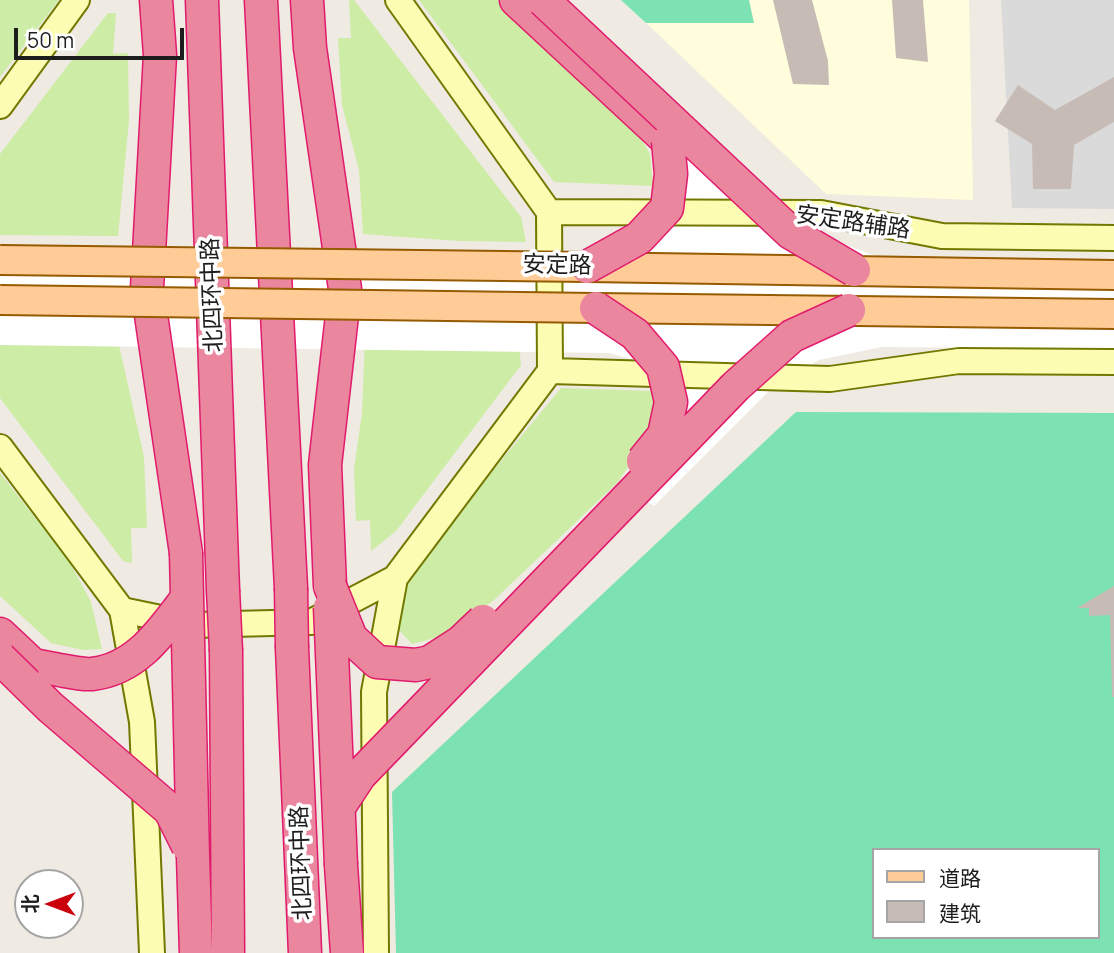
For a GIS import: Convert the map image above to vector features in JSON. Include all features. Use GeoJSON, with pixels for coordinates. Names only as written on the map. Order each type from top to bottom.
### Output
{"type":"FeatureCollection","features":[{"type":"Feature","properties":{"kind":"highway"},"geometry":{"type":"LineString","coordinates":[[156,0],[160,55],[146,288],[186,553],[196,953]]}},
{"type":"Feature","properties":{"kind":"highway","name":"北四环中路"},"geometry":{"type":"LineString","coordinates":[[202,0],[226,651],[228,953]]}},
{"type":"Feature","properties":{"kind":"highway","name":"北四环中路"},"geometry":{"type":"LineString","coordinates":[[261,0],[305,953]]}},
{"type":"Feature","properties":{"kind":"highway"},"geometry":{"type":"LineString","coordinates":[[307,0],[310,48],[345,289],[325,466],[347,953]]}},
{"type":"Feature","properties":{"kind":"highway"},"geometry":{"type":"LineString","coordinates":[[516,0],[668,141],[671,174],[667,208],[639,238],[587,267]]}},
{"type":"Feature","properties":{"kind":"highway"},"geometry":{"type":"LineString","coordinates":[[543,0],[791,233],[854,270]]}},
{"type":"Feature","properties":{"kind":"highway"},"geometry":{"type":"LineString","coordinates":[[330,586],[351,638],[377,662],[416,665],[430,662],[461,642],[610,503],[664,435],[671,402],[663,367],[635,334],[596,308]]}},
{"type":"Feature","properties":{"kind":"highway"},"geometry":{"type":"LineString","coordinates":[[339,807],[360,775],[736,386],[792,336],[849,310]]}},
{"type":"Feature","properties":{"kind":"highway"},"geometry":{"type":"LineString","coordinates":[[0,634],[33,665],[91,675],[122,667],[154,641],[187,597]]}},
{"type":"Feature","properties":{"kind":"highway"},"geometry":{"type":"LineString","coordinates":[[0,658],[50,707],[170,810],[193,857]]}},
{"type":"Feature","properties":{"kind":"main road","name":"安定路"},"geometry":{"type":"LineString","coordinates":[[0,260],[1114,275]]}},
{"type":"Feature","properties":{"kind":"main road","name":"安定路"},"geometry":{"type":"LineString","coordinates":[[0,300],[1114,314]]}},
{"type":"Feature","properties":{"kind":"street"},"geometry":{"type":"LineString","coordinates":[[0,107],[77,0]]}},
{"type":"Feature","properties":{"kind":"street"},"geometry":{"type":"LineString","coordinates":[[122,610],[194,625],[311,622],[395,578],[550,371],[549,212],[398,0]]}},
{"type":"Feature","properties":{"kind":"street","name":"安定路辅路"},"geometry":{"type":"LineString","coordinates":[[549,212],[821,213],[942,236],[1114,238]]}},
{"type":"Feature","properties":{"kind":"street"},"geometry":{"type":"LineString","coordinates":[[550,371],[830,379],[959,361],[1114,362]]}},
{"type":"Feature","properties":{"kind":"street"},"geometry":{"type":"LineString","coordinates":[[0,447],[122,610],[142,722],[152,953]]}},
{"type":"Feature","properties":{"kind":"street"},"geometry":{"type":"LineString","coordinates":[[376,953],[374,692],[395,578]]}},
{"type":"Feature","properties":{"kind":"shaded area"},"geometry":{"type":"Polygon","coordinates":[[[622,0],[969,0],[973,200],[826,194],[622,0]]]}},
{"type":"Feature","properties":{"kind":"shaded area"},"geometry":{"type":"Polygon","coordinates":[[[1001,0],[1114,0],[1114,209],[1012,208],[1001,0]]]}},
{"type":"Feature","properties":{"kind":"green space"},"geometry":{"type":"Polygon","coordinates":[[[0,0],[59,0],[0,77],[0,0]]]}},
{"type":"Feature","properties":{"kind":"green space"},"geometry":{"type":"Polygon","coordinates":[[[349,0],[354,0],[521,217],[526,242],[459,241],[363,234],[359,170],[342,105],[338,38],[351,38],[349,0]]]}},
{"type":"Feature","properties":{"kind":"green space"},"geometry":{"type":"Polygon","coordinates":[[[419,0],[512,0],[626,112],[650,154],[653,186],[554,182],[419,0]]]}},
{"type":"Feature","properties":{"kind":"green space"},"geometry":{"type":"Polygon","coordinates":[[[621,0],[749,0],[754,23],[646,23],[621,0]]]}},
{"type":"Feature","properties":{"kind":"green space"},"geometry":{"type":"Polygon","coordinates":[[[108,13],[116,13],[113,54],[128,53],[129,120],[118,236],[0,235],[0,154],[108,13]]]}},
{"type":"Feature","properties":{"kind":"green space"},"geometry":{"type":"Polygon","coordinates":[[[0,336],[117,336],[144,457],[147,528],[131,528],[132,563],[123,561],[0,398],[0,336]]]}},
{"type":"Feature","properties":{"kind":"green space"},"geometry":{"type":"Polygon","coordinates":[[[365,339],[519,345],[521,365],[396,531],[371,551],[370,520],[356,521],[354,469],[362,413],[365,339]]]}},
{"type":"Feature","properties":{"kind":"green space"},"geometry":{"type":"Polygon","coordinates":[[[561,388],[651,391],[656,420],[618,482],[494,600],[443,636],[412,644],[396,627],[399,594],[411,570],[561,388]]]}},
{"type":"Feature","properties":{"kind":"green space"},"geometry":{"type":"Polygon","coordinates":[[[796,412],[1114,413],[1114,953],[396,953],[392,792],[796,412]]]}},
{"type":"Feature","properties":{"kind":"green space"},"geometry":{"type":"Polygon","coordinates":[[[0,473],[69,561],[91,602],[102,649],[83,650],[51,643],[0,596],[0,473]]]}},
{"type":"Feature","properties":{"kind":"pier"},"geometry":{"type":"Polygon","coordinates":[[[634,111],[813,233],[884,259],[1114,259],[1114,349],[882,347],[819,360],[770,390],[654,506],[622,486],[647,449],[659,410],[652,386],[631,359],[609,353],[0,345],[0,250],[582,258],[642,224],[656,193],[656,158],[634,111]]]}},
{"type":"Feature","properties":{"kind":"building"},"geometry":{"type":"Polygon","coordinates":[[[773,0],[812,0],[828,61],[829,85],[793,84],[773,0]]]}},
{"type":"Feature","properties":{"kind":"building"},"geometry":{"type":"Polygon","coordinates":[[[892,0],[923,0],[928,62],[896,58],[892,0]]]}},
{"type":"Feature","properties":{"kind":"building"},"geometry":{"type":"Polygon","coordinates":[[[1114,77],[1114,122],[1074,145],[1071,189],[1033,189],[1032,144],[995,121],[1018,85],[1055,110],[1114,77]]]}},
{"type":"Feature","properties":{"kind":"building"},"geometry":{"type":"Polygon","coordinates":[[[1114,586],[1112,697],[1110,615],[1089,616],[1089,608],[1077,608],[1114,586]]]}}]}
